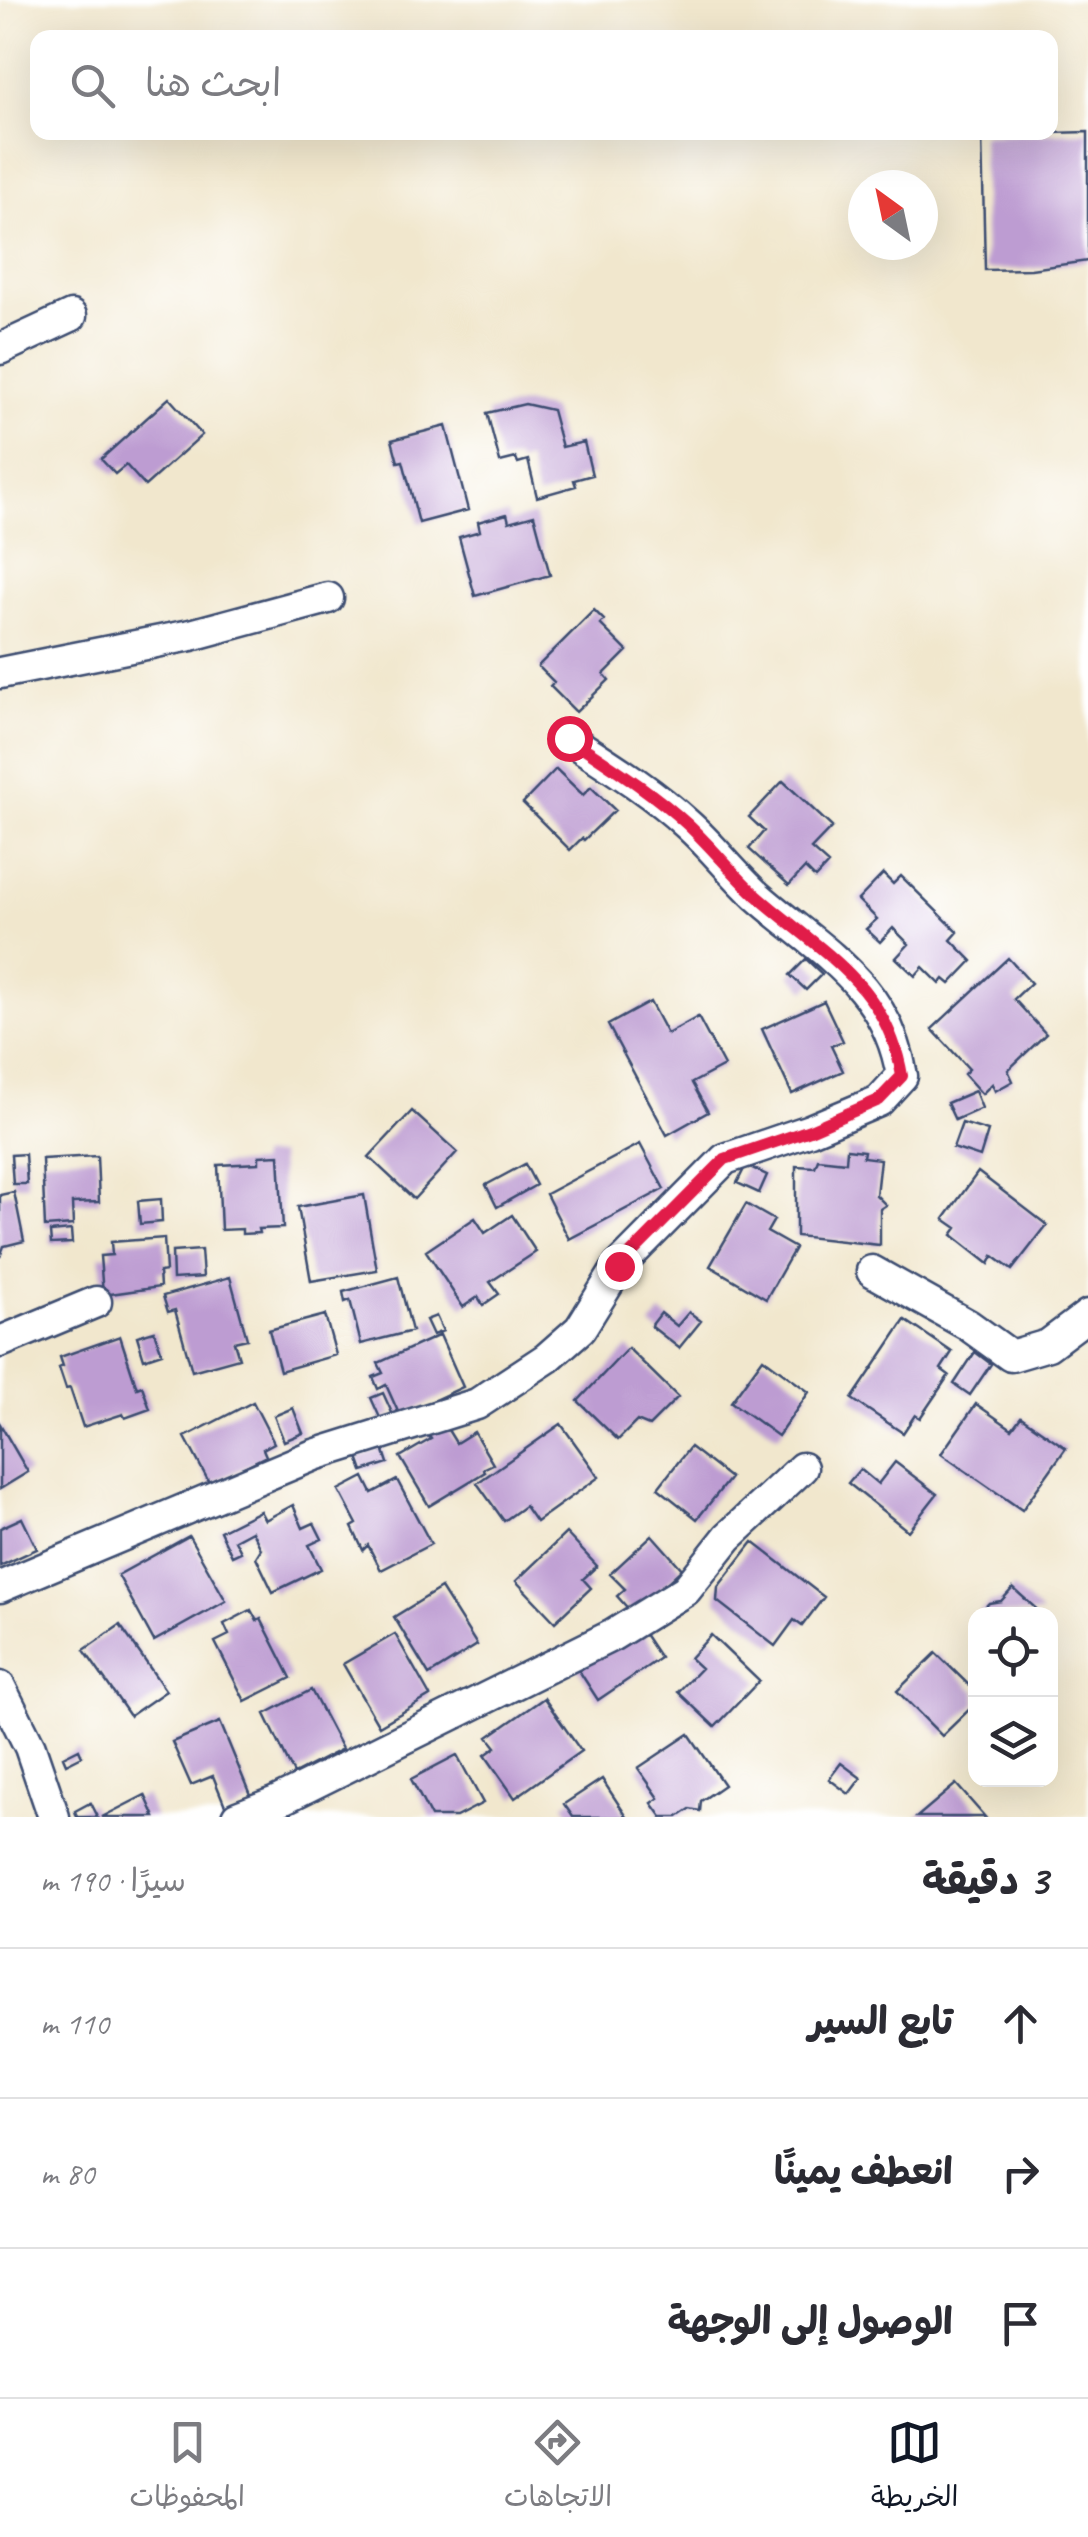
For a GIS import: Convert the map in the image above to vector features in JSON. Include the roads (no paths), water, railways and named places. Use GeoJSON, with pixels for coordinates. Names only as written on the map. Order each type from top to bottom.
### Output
{"type":"FeatureCollection","features":[{"type":"Feature","properties":{"kind":"street"},"geometry":{"type":"LineString","coordinates":[[0,349],[72,316]]}},
{"type":"Feature","properties":{"kind":"street"},"geometry":{"type":"LineString","coordinates":[[0,673],[192,635],[328,598]]}},
{"type":"Feature","properties":{"kind":"street"},"geometry":{"type":"LineString","coordinates":[[0,1587],[314,1455],[477,1404],[547,1358],[580,1329],[619,1266],[725,1159],[810,1130],[879,1100],[902,1076],[897,1045],[879,1008],[832,956],[760,898],[674,812],[569,738]]}},
{"type":"Feature","properties":{"kind":"street"},"geometry":{"type":"LineString","coordinates":[[872,1271],[968,1325],[1011,1356],[1048,1344],[1088,1315]]}},
{"type":"Feature","properties":{"kind":"street"},"geometry":{"type":"LineString","coordinates":[[0,1342],[96,1302]]}},
{"type":"Feature","properties":{"kind":"street"},"geometry":{"type":"LineString","coordinates":[[237,1817],[276,1802],[566,1659],[657,1608],[686,1590],[728,1537],[802,1468]]}},
{"type":"Feature","properties":{"kind":"street"},"geometry":{"type":"LineString","coordinates":[[0,1687],[30,1747],[54,1817]]}}]}
